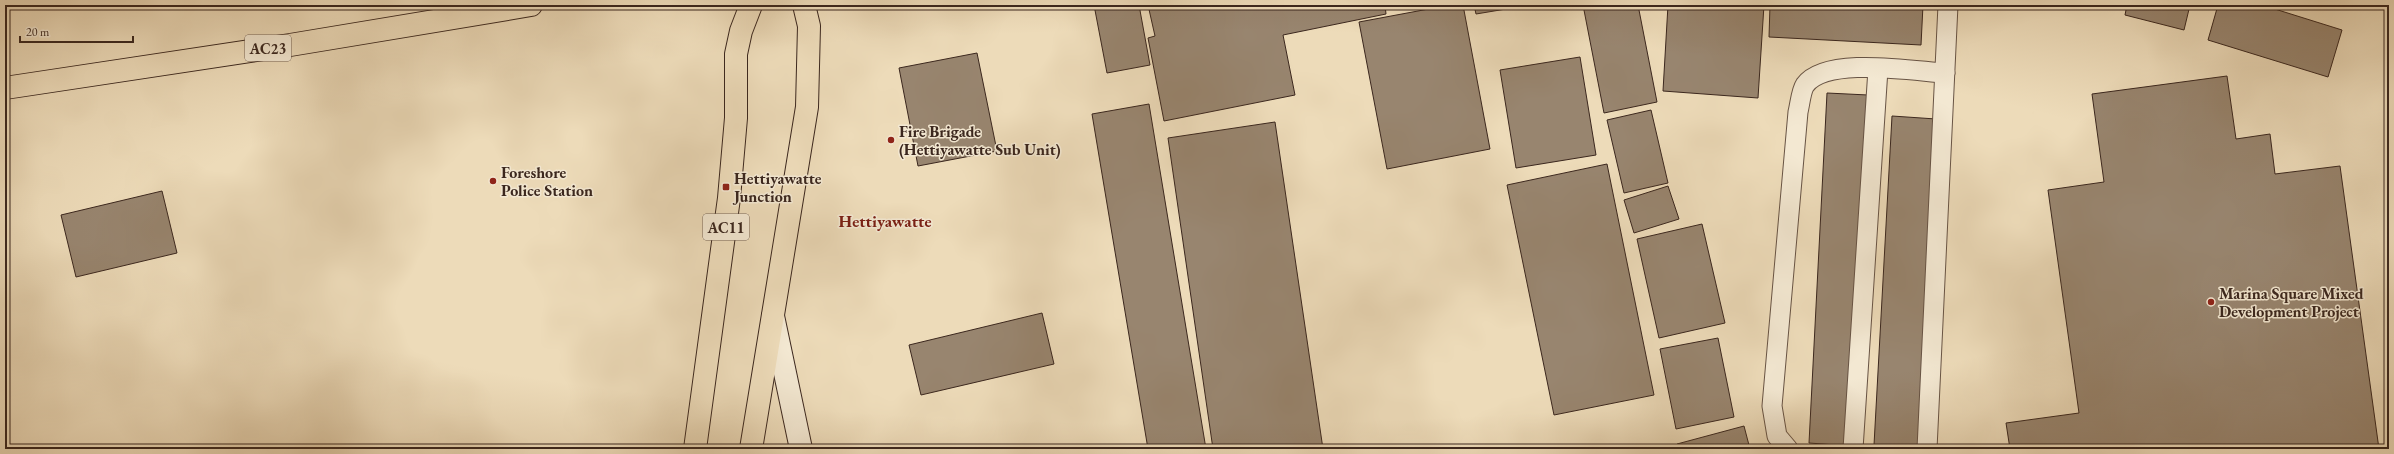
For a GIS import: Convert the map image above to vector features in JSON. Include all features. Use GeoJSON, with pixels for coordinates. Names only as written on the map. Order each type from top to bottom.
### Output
{"type":"FeatureCollection","features":[{"type":"Feature","properties":{"kind":"main road","name":"AC23"},"geometry":{"type":"LineString","coordinates":[[5,88],[290,45],[531,5]]}},
{"type":"Feature","properties":{"kind":"main road","name":"AC11"},"geometry":{"type":"LineString","coordinates":[[695,449],[729,198],[736,118],[736,54],[741,31],[751,5]]}},
{"type":"Feature","properties":{"kind":"main road"},"geometry":{"type":"LineString","coordinates":[[751,449],[772,313],[800,158],[807,107],[809,26],[804,5]]}},
{"type":"Feature","properties":{"kind":"street"},"geometry":{"type":"LineString","coordinates":[[772,313],[801,449]]}},
{"type":"Feature","properties":{"kind":"lane"},"geometry":{"type":"LineString","coordinates":[[1927,449],[1948,5]]}},
{"type":"Feature","properties":{"kind":"lane"},"geometry":{"type":"LineString","coordinates":[[1788,449],[1777,436],[1772,406],[1798,112],[1805,85],[1821,72],[1845,67],[1945,73]]}},
{"type":"Feature","properties":{"kind":"lane"},"geometry":{"type":"LineString","coordinates":[[1853,449],[1878,69]]}},
{"type":"Feature","properties":{"kind":"building"},"geometry":{"type":"Polygon","coordinates":[[[1094,5],[1139,5],[1150,65],[1107,73],[1094,5]]]}},
{"type":"Feature","properties":{"kind":"building"},"geometry":{"type":"Polygon","coordinates":[[[1148,5],[1385,5],[1386,14],[1283,35],[1295,95],[1164,121],[1148,38],[1155,36],[1148,5]]]}},
{"type":"Feature","properties":{"kind":"building"},"geometry":{"type":"Polygon","coordinates":[[[1450,5],[1463,5],[1490,149],[1387,169],[1359,22],[1450,5]]]}},
{"type":"Feature","properties":{"kind":"building"},"geometry":{"type":"Polygon","coordinates":[[[1474,5],[1511,5],[1512,8],[1476,14],[1474,5]]]}},
{"type":"Feature","properties":{"kind":"building"},"geometry":{"type":"Polygon","coordinates":[[[1583,5],[1638,5],[1657,102],[1604,113],[1583,5]]]}},
{"type":"Feature","properties":{"kind":"building"},"geometry":{"type":"Polygon","coordinates":[[[1668,5],[1764,5],[1758,98],[1663,91],[1668,5]]]}},
{"type":"Feature","properties":{"kind":"building"},"geometry":{"type":"Polygon","coordinates":[[[1770,5],[1923,5],[1921,45],[1769,37],[1770,5]]]}},
{"type":"Feature","properties":{"kind":"building"},"geometry":{"type":"Polygon","coordinates":[[[2127,5],[2190,5],[2184,30],[2125,15],[2127,5]]]}},
{"type":"Feature","properties":{"kind":"building"},"geometry":{"type":"Polygon","coordinates":[[[2218,5],[2262,5],[2342,30],[2328,77],[2208,40],[2218,5]]]}},
{"type":"Feature","properties":{"kind":"building"},"geometry":{"type":"Polygon","coordinates":[[[977,53],[997,151],[918,166],[899,68],[977,53]]]}},
{"type":"Feature","properties":{"kind":"building"},"geometry":{"type":"Polygon","coordinates":[[[1580,57],[1596,155],[1516,168],[1500,70],[1580,57]]]}},
{"type":"Feature","properties":{"kind":"building","name":"Marina Square Mixed Development Project"},"geometry":{"type":"Polygon","coordinates":[[[2227,76],[2236,139],[2270,134],[2275,174],[2340,166],[2379,449],[2010,449],[2006,423],[2079,413],[2048,190],[2104,182],[2092,94],[2227,76]]]}},
{"type":"Feature","properties":{"kind":"building"},"geometry":{"type":"Polygon","coordinates":[[[1827,93],[1868,95],[1850,446],[1809,443],[1827,93]]]}},
{"type":"Feature","properties":{"kind":"building"},"geometry":{"type":"Polygon","coordinates":[[[1149,104],[1206,449],[1148,449],[1092,114],[1149,104]]]}},
{"type":"Feature","properties":{"kind":"building"},"geometry":{"type":"Polygon","coordinates":[[[1651,110],[1668,183],[1624,193],[1607,120],[1651,110]]]}},
{"type":"Feature","properties":{"kind":"building"},"geometry":{"type":"Polygon","coordinates":[[[1892,116],[1936,119],[1918,448],[1874,445],[1892,116]]]}},
{"type":"Feature","properties":{"kind":"building"},"geometry":{"type":"Polygon","coordinates":[[[1275,122],[1323,449],[1213,449],[1168,138],[1275,122]]]}},
{"type":"Feature","properties":{"kind":"building"},"geometry":{"type":"Polygon","coordinates":[[[1607,164],[1654,395],[1554,415],[1507,185],[1607,164]]]}},
{"type":"Feature","properties":{"kind":"building"},"geometry":{"type":"Polygon","coordinates":[[[1668,186],[1679,219],[1634,233],[1624,200],[1668,186]]]}},
{"type":"Feature","properties":{"kind":"building"},"geometry":{"type":"Polygon","coordinates":[[[162,191],[177,253],[76,277],[61,215],[162,191]]]}},
{"type":"Feature","properties":{"kind":"building"},"geometry":{"type":"Polygon","coordinates":[[[1702,224],[1725,323],[1659,338],[1637,239],[1702,224]]]}},
{"type":"Feature","properties":{"kind":"building"},"geometry":{"type":"Polygon","coordinates":[[[1042,313],[1054,364],[921,395],[909,345],[1042,313]]]}},
{"type":"Feature","properties":{"kind":"building"},"geometry":{"type":"Polygon","coordinates":[[[1718,338],[1734,417],[1676,429],[1660,349],[1718,338]]]}},
{"type":"Feature","properties":{"kind":"building"},"geometry":{"type":"Polygon","coordinates":[[[5,391],[8,413],[5,413],[5,391]]]}},
{"type":"Feature","properties":{"kind":"building"},"geometry":{"type":"Polygon","coordinates":[[[1744,426],[1750,449],[1678,449],[1677,444],[1744,426]]]}},
{"type":"Feature","properties":{"kind":"place","name":"Fire Brigade (Hettiyawatte Sub Unit)"},"geometry":{"type":"Point","coordinates":[891,140]}},
{"type":"Feature","properties":{"kind":"place","name":"Foreshore Police Station"},"geometry":{"type":"Point","coordinates":[493,181]}},
{"type":"Feature","properties":{"kind":"place","name":"Hettiyawatte Junction"},"geometry":{"type":"Point","coordinates":[726,187]}},
{"type":"Feature","properties":{"kind":"place","name":"Marina Square Mixed Development Project"},"geometry":{"type":"Point","coordinates":[2211,302]}},
{"type":"Feature","properties":{"kind":"district","name":"Hettiyawatte"},"geometry":{"type":"Point","coordinates":[885,221]}}]}
